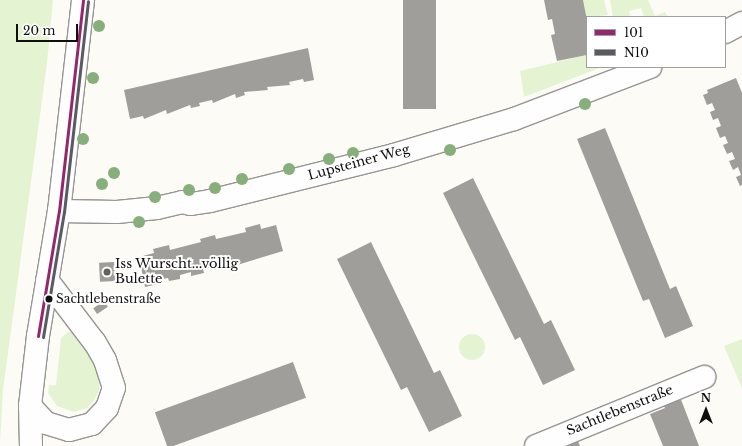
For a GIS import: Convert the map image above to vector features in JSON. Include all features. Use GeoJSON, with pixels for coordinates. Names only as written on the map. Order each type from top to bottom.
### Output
{"type":"FeatureCollection","features":[{"type":"Feature","properties":{"kind":"street"},"geometry":{"type":"LineString","coordinates":[[31,446],[30,406],[47,280],[59,211],[83,0]]}},
{"type":"Feature","properties":{"kind":"street"},"geometry":{"type":"LineString","coordinates":[[726,32],[742,24]]}},
{"type":"Feature","properties":{"kind":"street","name":"Lupsteiner Weg"},"geometry":{"type":"LineString","coordinates":[[59,211],[117,212],[158,208],[182,202],[192,204],[210,201],[394,155],[514,119],[647,68]]}},
{"type":"Feature","properties":{"kind":"street"},"geometry":{"type":"LineString","coordinates":[[30,406],[46,423],[69,430],[92,424],[107,408],[114,388],[105,360],[95,343],[47,280]]}},
{"type":"Feature","properties":{"kind":"street","name":"Sachtlebenstraße"},"geometry":{"type":"LineString","coordinates":[[536,446],[704,377]]}},
{"type":"Feature","properties":{"kind":"green space"},"geometry":{"type":"Polygon","coordinates":[[[0,0],[53,0],[47,63],[3,390],[0,444],[0,0]]]}},
{"type":"Feature","properties":{"kind":"green space"},"geometry":{"type":"Polygon","coordinates":[[[583,0],[604,0],[608,15],[586,16],[583,0]]]}},
{"type":"Feature","properties":{"kind":"green space"},"geometry":{"type":"Polygon","coordinates":[[[610,0],[648,0],[655,16],[644,16],[641,8],[629,11],[630,16],[613,16],[610,0]]]}},
{"type":"Feature","properties":{"kind":"green space"},"geometry":{"type":"Polygon","coordinates":[[[665,12],[667,16],[655,16],[665,12]]]}},
{"type":"Feature","properties":{"kind":"green space"},"geometry":{"type":"Polygon","coordinates":[[[586,55],[586,68],[599,68],[524,97],[520,71],[586,55]]]}},
{"type":"Feature","properties":{"kind":"green space"},"geometry":{"type":"Polygon","coordinates":[[[68,332],[74,332],[94,356],[100,379],[99,391],[93,402],[87,408],[74,412],[57,406],[48,393],[49,385],[56,385],[61,338],[68,332]]]}},
{"type":"Feature","properties":{"kind":"green space"},"geometry":{"type":"Polygon","coordinates":[[[472,334],[481,338],[485,347],[481,356],[472,360],[463,356],[459,347],[463,338],[472,334]]]}},
{"type":"Feature","properties":{"kind":"green space"},"geometry":{"type":"Polygon","coordinates":[[[742,339],[742,388],[724,346],[742,339]]]}},
{"type":"Feature","properties":{"kind":"building"},"geometry":{"type":"Polygon","coordinates":[[[403,0],[436,0],[436,109],[403,109],[403,0]]]}},
{"type":"Feature","properties":{"kind":"building"},"geometry":{"type":"Polygon","coordinates":[[[544,0],[583,0],[586,16],[586,55],[557,61],[551,35],[555,34],[552,19],[548,20],[544,0]]]}},
{"type":"Feature","properties":{"kind":"building"},"geometry":{"type":"Polygon","coordinates":[[[308,48],[314,80],[304,82],[303,79],[289,82],[290,85],[267,87],[268,90],[244,92],[245,95],[236,98],[235,94],[213,103],[212,100],[199,103],[200,106],[191,108],[190,105],[167,114],[166,110],[144,119],[143,116],[130,119],[124,90],[308,48]]]}},
{"type":"Feature","properties":{"kind":"building"},"geometry":{"type":"Polygon","coordinates":[[[736,78],[742,93],[742,185],[740,186],[736,177],[741,175],[738,167],[733,170],[729,161],[735,159],[732,152],[727,154],[723,145],[728,143],[725,136],[720,138],[716,128],[721,126],[718,118],[713,120],[710,112],[715,110],[712,103],[707,105],[703,95],[708,93],[707,90],[736,78]]]}},
{"type":"Feature","properties":{"kind":"building"},"geometry":{"type":"Polygon","coordinates":[[[605,128],[670,289],[676,286],[693,326],[665,338],[649,299],[643,301],[577,139],[605,128]]]}},
{"type":"Feature","properties":{"kind":"building"},"geometry":{"type":"Polygon","coordinates":[[[473,178],[544,324],[551,320],[575,370],[543,385],[520,337],[515,340],[443,193],[473,178]]]}},
{"type":"Feature","properties":{"kind":"building"},"geometry":{"type":"Polygon","coordinates":[[[260,224],[261,229],[276,225],[283,251],[237,265],[236,262],[226,264],[227,267],[215,270],[214,267],[203,269],[204,273],[191,276],[191,272],[180,275],[180,279],[169,281],[168,278],[157,280],[158,284],[145,287],[139,257],[154,253],[153,249],[169,245],[170,250],[201,242],[200,239],[215,235],[216,239],[246,232],[245,228],[260,224]]]}},
{"type":"Feature","properties":{"kind":"building"},"geometry":{"type":"Polygon","coordinates":[[[371,242],[434,373],[440,370],[462,416],[429,432],[407,387],[401,390],[337,259],[371,242]]]}},
{"type":"Feature","properties":{"kind":"building"},"geometry":{"type":"Polygon","coordinates":[[[114,262],[115,281],[100,282],[99,263],[114,262]]]}},
{"type":"Feature","properties":{"kind":"building"},"geometry":{"type":"Polygon","coordinates":[[[104,301],[108,307],[97,314],[93,308],[104,301]]]}},
{"type":"Feature","properties":{"kind":"building"},"geometry":{"type":"Polygon","coordinates":[[[293,362],[306,398],[173,446],[167,446],[155,412],[293,362]]]}},
{"type":"Feature","properties":{"kind":"building"},"geometry":{"type":"Polygon","coordinates":[[[680,397],[699,446],[663,446],[650,414],[665,408],[663,403],[680,397]]]}},
{"type":"Feature","properties":{"kind":"building"},"geometry":{"type":"Polygon","coordinates":[[[577,439],[580,446],[559,446],[577,439]]]}},
{"type":"Feature","properties":{"kind":"transit line","name":"101"},"geometry":{"type":"LineString","coordinates":[[38,336],[59,211],[83,0]]}},
{"type":"Feature","properties":{"kind":"transit line","name":"N10"},"geometry":{"type":"LineString","coordinates":[[43,337],[64,212],[88,1]]}},
{"type":"Feature","properties":{"kind":"place","name":"Iss Wurscht...völlig Bulette"},"geometry":{"type":"Point","coordinates":[107,272]}},
{"type":"Feature","properties":{"kind":"place","name":"Sachtlebenstraße"},"geometry":{"type":"Point","coordinates":[49,299]}}]}
